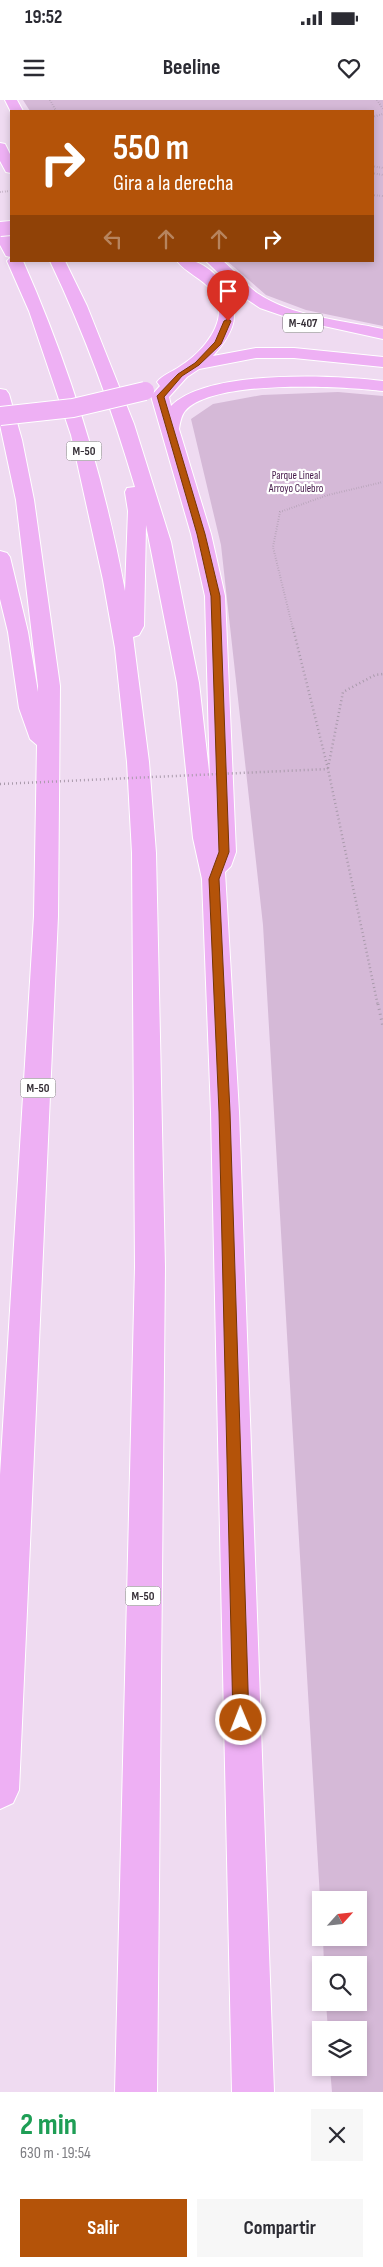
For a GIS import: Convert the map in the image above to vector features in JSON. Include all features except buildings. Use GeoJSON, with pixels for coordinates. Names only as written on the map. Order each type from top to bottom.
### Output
{"type":"FeatureCollection","features":[{"type":"Feature","properties":{"kind":"highway"},"geometry":{"type":"LineString","coordinates":[[0,148],[10,167]]}},
{"type":"Feature","properties":{"kind":"highway"},"geometry":{"type":"LineString","coordinates":[[0,228],[10,251]]}},
{"type":"Feature","properties":{"kind":"highway","name":"M-50"},"geometry":{"type":"LineString","coordinates":[[15,262],[37,311],[80,435],[113,580],[124,648],[138,762],[144,853],[150,1267],[136,2092]]}},
{"type":"Feature","properties":{"kind":"highway"},"geometry":{"type":"LineString","coordinates":[[58,262],[80,306],[124,424],[161,542],[188,683],[205,838],[214,879],[225,1122],[253,2092]]}},
{"type":"Feature","properties":{"kind":"highway"},"geometry":{"type":"LineString","coordinates":[[185,262],[213,282],[225,300]]}},
{"type":"Feature","properties":{"kind":"highway"},"geometry":{"type":"LineString","coordinates":[[215,262],[248,292],[263,302],[291,312],[383,334]]}},
{"type":"Feature","properties":{"kind":"highway","name":"M-407"},"geometry":{"type":"LineString","coordinates":[[225,300],[253,312],[291,321],[383,334]]}},
{"type":"Feature","properties":{"kind":"highway","name":"M-407"},"geometry":{"type":"LineString","coordinates":[[0,416],[56,412],[96,405],[145,391],[180,375],[197,364],[218,343],[228,321],[225,300]]}},
{"type":"Feature","properties":{"kind":"highway","name":"M-407"},"geometry":{"type":"LineString","coordinates":[[197,364],[228,357],[265,353],[294,353],[383,362]]}},
{"type":"Feature","properties":{"kind":"highway"},"geometry":{"type":"LineString","coordinates":[[180,375],[160,396],[169,432],[201,534],[216,596],[224,852],[214,879]]}},
{"type":"Feature","properties":{"kind":"highway"},"geometry":{"type":"LineString","coordinates":[[169,432],[174,412],[181,405],[207,393],[226,388],[301,382],[383,386]]}},
{"type":"Feature","properties":{"kind":"highway","name":"M-50"},"geometry":{"type":"LineString","coordinates":[[0,394],[25,500],[49,686],[46,916],[0,1790]]}},
{"type":"Feature","properties":{"kind":"highway"},"geometry":{"type":"LineString","coordinates":[[124,424],[137,511],[134,626],[124,648]]}},
{"type":"Feature","properties":{"kind":"highway"},"geometry":{"type":"LineString","coordinates":[[0,557],[18,632],[30,708],[48,760]]}},
{"type":"Feature","properties":{"kind":"path"},"geometry":{"type":"LineString","coordinates":[[377,100],[383,108]]}},
{"type":"Feature","properties":{"kind":"path"},"geometry":{"type":"LineString","coordinates":[[383,482],[328,494],[280,512],[273,547],[328,769],[383,1027]]}},
{"type":"Feature","properties":{"kind":"path"},"geometry":{"type":"LineString","coordinates":[[328,769],[342,692],[375,675],[383,674]]}},
{"type":"Feature","properties":{"kind":"path"},"geometry":{"type":"LineString","coordinates":[[0,784],[328,769]]}},
{"type":"Feature","properties":{"kind":"green space"},"geometry":{"type":"Polygon","coordinates":[[[23,100],[383,100],[383,326],[306,310],[266,295],[228,262],[374,262],[374,110],[29,110],[23,100]]]}},
{"type":"Feature","properties":{"kind":"green space","name":"Parque Lineal Arroyo Culebro"},"geometry":{"type":"Polygon","coordinates":[[[338,392],[383,396],[383,2092],[332,2092],[331,2076],[367,2076],[367,2021],[327,2021],[327,2011],[367,2011],[367,1956],[324,1956],[323,1946],[368,1946],[368,1891],[320,1891],[263,925],[221,545],[191,419],[213,404],[262,395],[338,392]]]}},
{"type":"Feature","properties":{"kind":"route"},"geometry":{"type":"LineString","coordinates":[[228,321],[218,343],[197,364],[180,375],[160,396],[169,432],[201,534],[216,596],[224,852],[214,879],[224,1112],[241,1720]]}}]}
